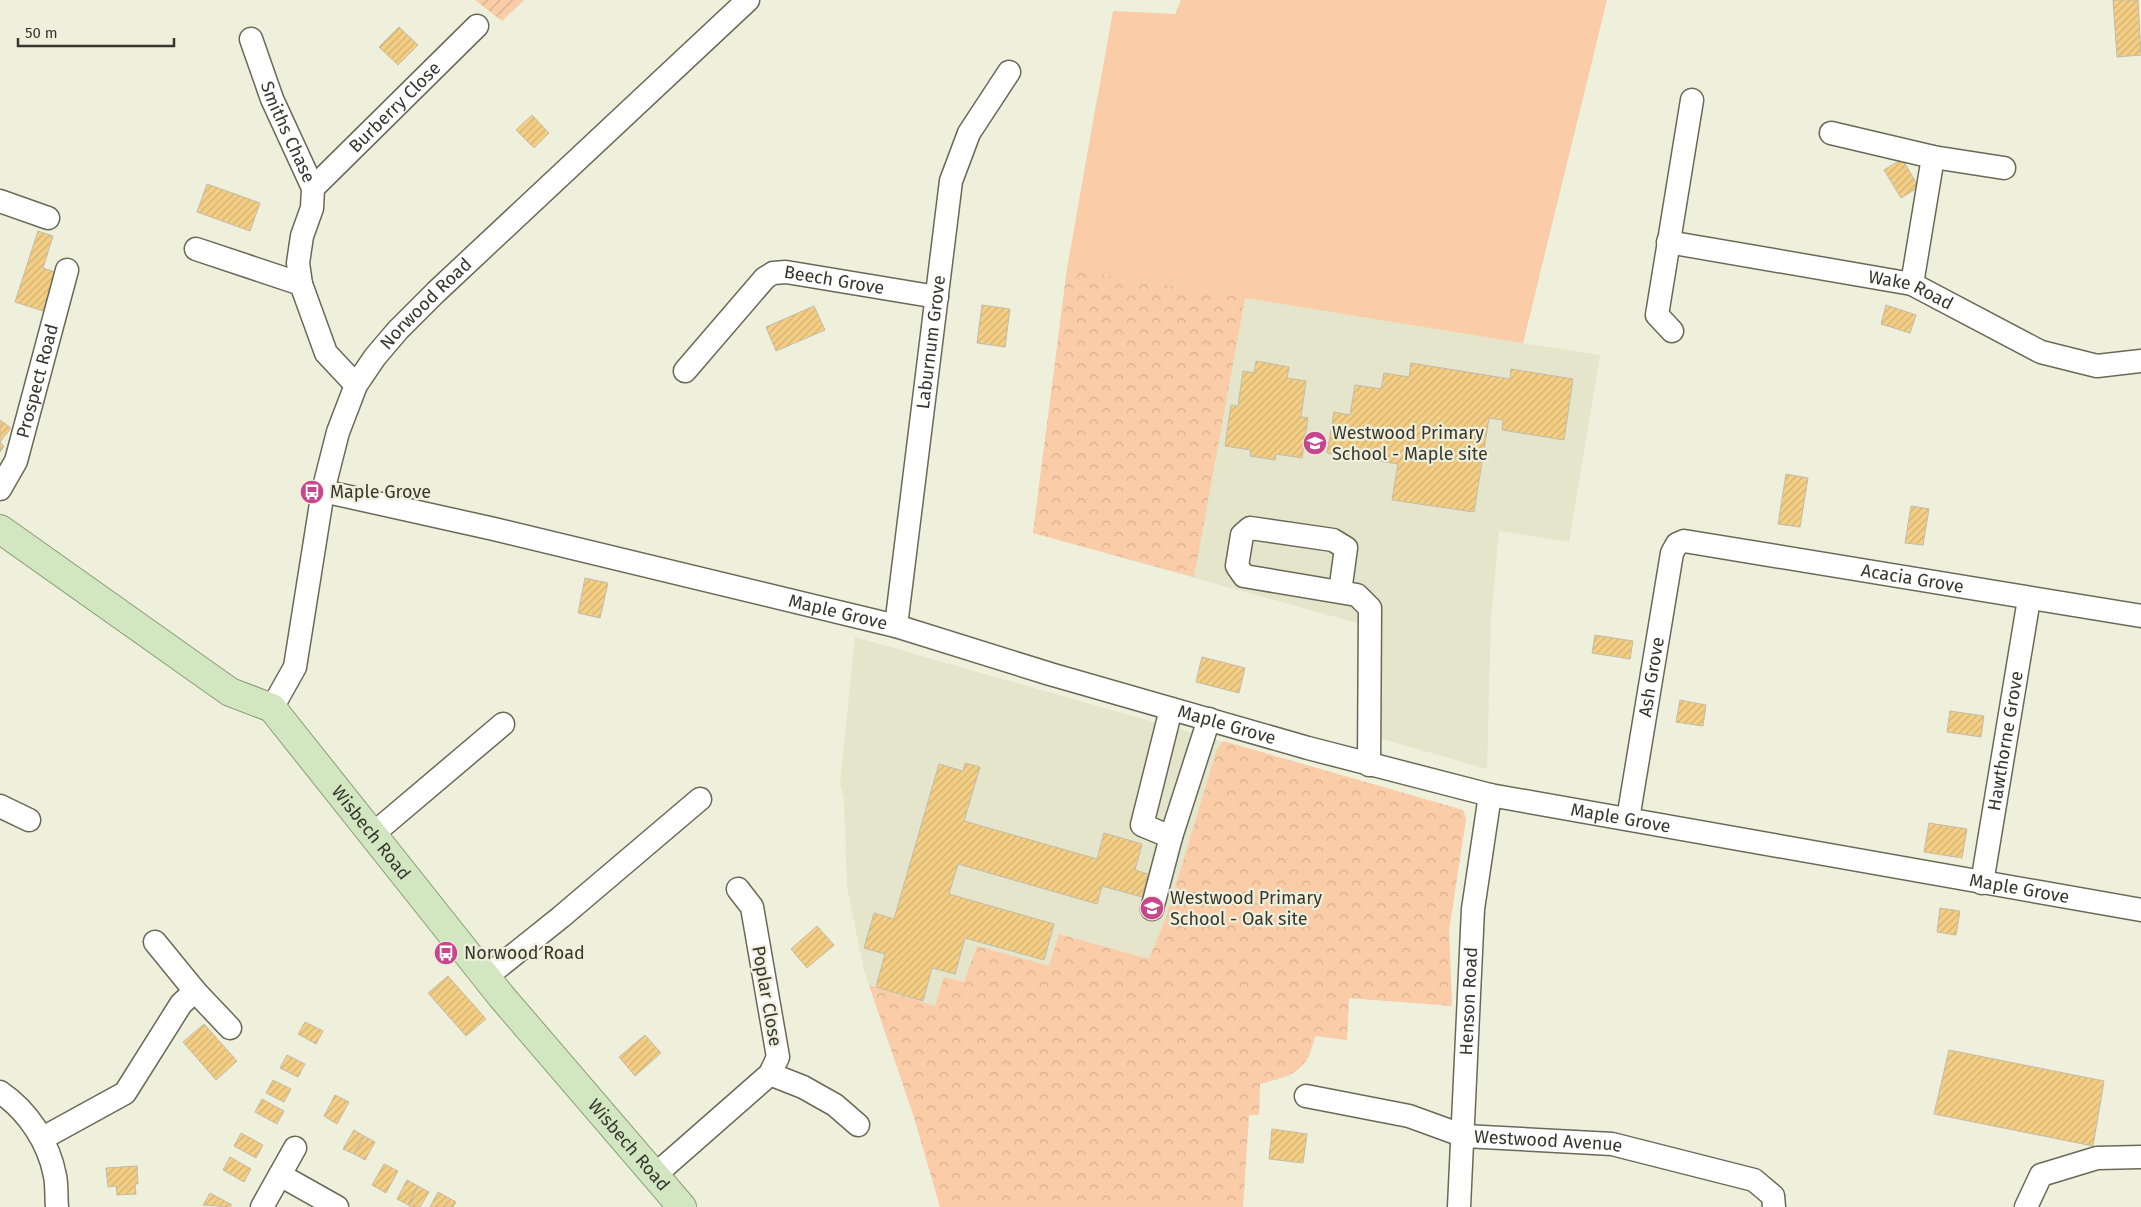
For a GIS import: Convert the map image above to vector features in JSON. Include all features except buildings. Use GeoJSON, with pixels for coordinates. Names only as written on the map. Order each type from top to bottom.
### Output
{"type":"FeatureCollection","features":[{"type":"Feature","properties":{"kind":"main road"},"geometry":{"type":"LineString","coordinates":[[0,529],[230,692],[272,708]]}},
{"type":"Feature","properties":{"kind":"main road","name":"Wisbech Road"},"geometry":{"type":"LineString","coordinates":[[272,708],[486,977],[682,1207]]}},
{"type":"Feature","properties":{"kind":"street","name":"Norwood Road"},"geometry":{"type":"LineString","coordinates":[[272,708],[295,667],[323,491],[338,432],[356,386],[375,357],[398,330],[748,0]]}},
{"type":"Feature","properties":{"kind":"street","name":"Burberry Close"},"geometry":{"type":"LineString","coordinates":[[313,188],[477,26]]}},
{"type":"Feature","properties":{"kind":"street","name":"Smiths Chase"},"geometry":{"type":"LineString","coordinates":[[251,39],[272,99],[313,188],[312,208],[302,236],[298,262],[301,284],[326,353],[356,386]]}},
{"type":"Feature","properties":{"kind":"street","name":"Laburnum Grove"},"geometry":{"type":"LineString","coordinates":[[896,626],[952,181],[969,133],[1009,72]]}},
{"type":"Feature","properties":{"kind":"street"},"geometry":{"type":"LineString","coordinates":[[1672,331],[1657,315],[1692,100]]}},
{"type":"Feature","properties":{"kind":"street"},"geometry":{"type":"LineString","coordinates":[[1831,133],[1933,156],[2004,168]]}},
{"type":"Feature","properties":{"kind":"street"},"geometry":{"type":"LineString","coordinates":[[1912,284],[1933,156]]}},
{"type":"Feature","properties":{"kind":"street"},"geometry":{"type":"LineString","coordinates":[[0,201],[48,218]]}},
{"type":"Feature","properties":{"kind":"street","name":"Wake Road"},"geometry":{"type":"LineString","coordinates":[[1668,242],[1912,284],[2041,352],[2097,366],[2141,360]]}},
{"type":"Feature","properties":{"kind":"street"},"geometry":{"type":"LineString","coordinates":[[196,249],[301,284]]}},
{"type":"Feature","properties":{"kind":"street","name":"Prospect Road"},"geometry":{"type":"LineString","coordinates":[[0,489],[16,461],[67,270]]}},
{"type":"Feature","properties":{"kind":"street","name":"Beech Grove"},"geometry":{"type":"LineString","coordinates":[[685,371],[765,278],[774,273],[786,272],[937,297]]}},
{"type":"Feature","properties":{"kind":"street","name":"Maple Grove"},"geometry":{"type":"LineString","coordinates":[[323,491],[494,529],[896,626],[1369,765],[1490,796],[2141,910]]}},
{"type":"Feature","properties":{"kind":"street"},"geometry":{"type":"LineString","coordinates":[[1340,592],[1346,548],[1333,540],[1250,528],[1242,535],[1237,566],[1244,576],[1357,595],[1370,608],[1369,765]]}},
{"type":"Feature","properties":{"kind":"street","name":"Acacia Grove"},"geometry":{"type":"LineString","coordinates":[[1684,541],[2141,616]]}},
{"type":"Feature","properties":{"kind":"street","name":"Ash Grove"},"geometry":{"type":"LineString","coordinates":[[1628,819],[1672,553],[1677,544],[1684,541]]}},
{"type":"Feature","properties":{"kind":"street","name":"Hawthorne Grove"},"geometry":{"type":"LineString","coordinates":[[1982,883],[2029,599]]}},
{"type":"Feature","properties":{"kind":"street"},"geometry":{"type":"LineString","coordinates":[[1170,837],[1142,825],[1171,708]]}},
{"type":"Feature","properties":{"kind":"street"},"geometry":{"type":"LineString","coordinates":[[1152,909],[1170,837],[1209,719]]}},
{"type":"Feature","properties":{"kind":"street"},"geometry":{"type":"LineString","coordinates":[[373,834],[503,724]]}},
{"type":"Feature","properties":{"kind":"street","name":"Henson Road"},"geometry":{"type":"LineString","coordinates":[[1459,1207],[1464,1136],[1473,909],[1490,796]]}},
{"type":"Feature","properties":{"kind":"street"},"geometry":{"type":"LineString","coordinates":[[486,977],[561,917],[700,799]]}},
{"type":"Feature","properties":{"kind":"street"},"geometry":{"type":"LineString","coordinates":[[0,806],[29,820]]}},
{"type":"Feature","properties":{"kind":"street","name":"Poplar Close"},"geometry":{"type":"LineString","coordinates":[[655,1175],[770,1074],[778,1058],[752,907],[738,889]]}},
{"type":"Feature","properties":{"kind":"street"},"geometry":{"type":"LineString","coordinates":[[154,942],[195,991],[230,1028]]}},
{"type":"Feature","properties":{"kind":"street"},"geometry":{"type":"LineString","coordinates":[[43,1138],[125,1093],[181,1004],[195,991]]}},
{"type":"Feature","properties":{"kind":"street"},"geometry":{"type":"LineString","coordinates":[[770,1074],[802,1087],[835,1105],[858,1125]]}},
{"type":"Feature","properties":{"kind":"street"},"geometry":{"type":"LineString","coordinates":[[0,1092],[23,1113],[43,1138],[55,1176],[57,1207]]}},
{"type":"Feature","properties":{"kind":"street","name":"Westwood Avenue"},"geometry":{"type":"LineString","coordinates":[[1306,1096],[1409,1116],[1464,1136],[1612,1144],[1754,1180],[1773,1196],[1774,1207]]}},
{"type":"Feature","properties":{"kind":"street"},"geometry":{"type":"LineString","coordinates":[[262,1207],[295,1148]]}},
{"type":"Feature","properties":{"kind":"street"},"geometry":{"type":"LineString","coordinates":[[2026,1207],[2041,1175],[2097,1158],[2141,1157]]}},
{"type":"Feature","properties":{"kind":"street"},"geometry":{"type":"LineString","coordinates":[[280,1175],[337,1207]]}},
{"type":"Feature","properties":{"kind":"shaded area","name":"Westwood Primary School - Maple site"},"geometry":{"type":"Polygon","coordinates":[[[1097,96],[1539,278],[1523,343],[1600,355],[1569,542],[1499,531],[1491,619],[1487,769],[1358,732],[1357,623],[1033,533],[1067,269],[1097,96]]]}},
{"type":"Feature","properties":{"kind":"shaded area","name":"Westwood Primary School - Oak site"},"geometry":{"type":"Polygon","coordinates":[[[855,637],[1463,810],[1466,819],[1449,930],[1452,1006],[1349,998],[1347,1040],[1315,1036],[1309,1058],[1301,1067],[1288,1077],[1260,1084],[1259,1115],[1249,1115],[1243,1207],[940,1207],[914,1117],[864,971],[847,887],[844,800],[840,784],[855,637]]]}},
{"type":"Feature","properties":{"kind":"green space"},"geometry":{"type":"Polygon","coordinates":[[[475,0],[524,0],[502,21],[475,0]]]}},
{"type":"Feature","properties":{"kind":"green space"},"geometry":{"type":"Polygon","coordinates":[[[1181,0],[1607,0],[1523,343],[1067,269],[1113,11],[1175,14],[1181,0]]]}},
{"type":"Feature","properties":{"kind":"green space"},"geometry":{"type":"Polygon","coordinates":[[[1067,269],[1245,298],[1194,577],[1033,533],[1067,269]]]}},
{"type":"Feature","properties":{"kind":"green space","name":"Westwood Primary School - Oak site"},"geometry":{"type":"Polygon","coordinates":[[[1223,741],[1463,810],[1466,819],[1449,930],[1452,1006],[1349,998],[1347,1040],[1315,1036],[1303,1065],[1290,1074],[1260,1084],[1259,1115],[1249,1115],[1243,1207],[940,1207],[914,1117],[869,985],[935,1006],[944,977],[964,982],[977,946],[1049,966],[1059,934],[1149,959],[1166,918],[1217,749],[1223,741]]]}},
{"type":"Feature","properties":{"kind":"place","name":"Westwood Primary School - Maple site"},"geometry":{"type":"Point","coordinates":[1315,443]}},
{"type":"Feature","properties":{"kind":"place","name":"Maple Grove"},"geometry":{"type":"Point","coordinates":[312,492]}},
{"type":"Feature","properties":{"kind":"place","name":"Westwood Primary School - Oak site"},"geometry":{"type":"Point","coordinates":[1152,908]}},
{"type":"Feature","properties":{"kind":"place","name":"Norwood Road"},"geometry":{"type":"Point","coordinates":[446,953]}}]}
